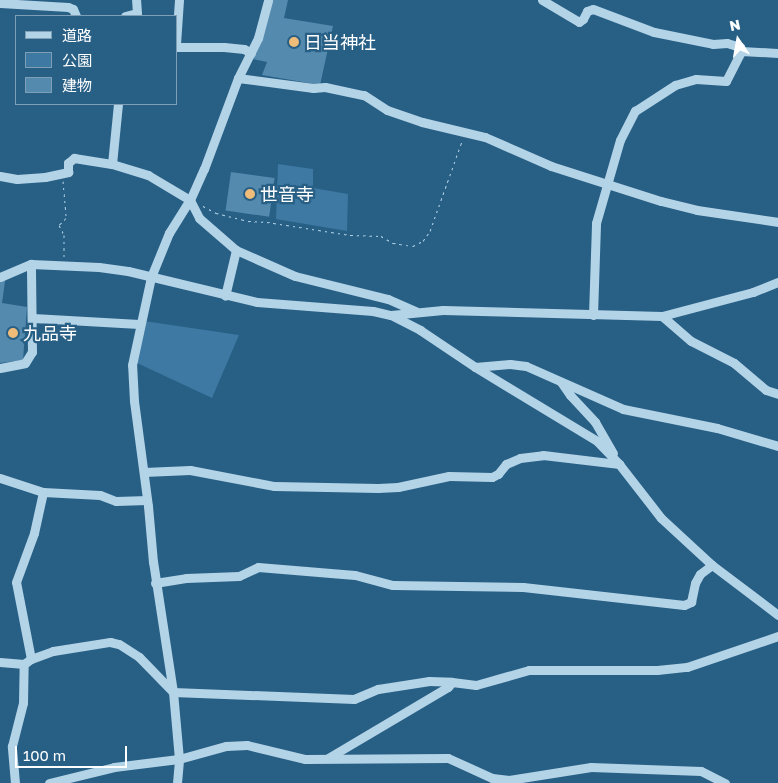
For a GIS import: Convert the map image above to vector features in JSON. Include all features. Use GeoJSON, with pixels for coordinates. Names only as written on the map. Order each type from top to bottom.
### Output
{"type":"FeatureCollection","features":[{"type":"Feature","properties":{"kind":"street"},"geometry":{"type":"LineString","coordinates":[[129,15],[137,13],[136,0]]}},
{"type":"Feature","properties":{"kind":"street"},"geometry":{"type":"LineString","coordinates":[[178,15],[179,0]]}},
{"type":"Feature","properties":{"kind":"street"},"geometry":{"type":"LineString","coordinates":[[177,783],[179,759],[173,692],[156,583],[134,401],[132,365],[150,277],[169,233],[190,200],[238,78],[258,38],[268,0]]}},
{"type":"Feature","properties":{"kind":"street"},"geometry":{"type":"LineString","coordinates":[[542,0],[579,22],[587,11],[593,9],[654,32],[713,44],[727,43],[740,47],[742,51],[778,53]]}},
{"type":"Feature","properties":{"kind":"street"},"geometry":{"type":"LineString","coordinates":[[4,2],[68,7],[73,9],[76,15]]}},
{"type":"Feature","properties":{"kind":"street"},"geometry":{"type":"LineString","coordinates":[[178,46],[244,49],[251,54]]}},
{"type":"Feature","properties":{"kind":"street"},"geometry":{"type":"LineString","coordinates":[[593,315],[596,223],[620,140],[635,111],[676,85],[696,79],[726,81],[742,51]]}},
{"type":"Feature","properties":{"kind":"street"},"geometry":{"type":"LineString","coordinates":[[238,78],[312,88],[325,87],[364,95],[387,110],[493,140],[551,166],[606,184],[697,210],[778,222]]}},
{"type":"Feature","properties":{"kind":"street"},"geometry":{"type":"LineString","coordinates":[[112,164],[118,105]]}},
{"type":"Feature","properties":{"kind":"street"},"geometry":{"type":"LineString","coordinates":[[0,176],[17,178],[45,177],[68,172],[68,163],[74,158],[112,164],[148,176],[190,200],[200,218],[236,250],[295,276],[388,298],[417,312]]}},
{"type":"Feature","properties":{"kind":"street"},"geometry":{"type":"LineString","coordinates":[[226,296],[236,250]]}},
{"type":"Feature","properties":{"kind":"street"},"geometry":{"type":"LineString","coordinates":[[0,368],[25,363],[32,352],[32,264]]}},
{"type":"Feature","properties":{"kind":"street"},"geometry":{"type":"LineString","coordinates":[[0,276],[32,264],[108,268],[257,302],[373,311],[391,315],[420,330],[475,367],[597,441],[619,464],[661,518],[712,565],[778,615]]}},
{"type":"Feature","properties":{"kind":"street"},"geometry":{"type":"LineString","coordinates":[[391,315],[443,310],[662,316],[753,292],[778,282]]}},
{"type":"Feature","properties":{"kind":"street"},"geometry":{"type":"LineString","coordinates":[[662,316],[691,340],[734,363],[766,390],[778,394]]}},
{"type":"Feature","properties":{"kind":"street"},"geometry":{"type":"LineString","coordinates":[[33,318],[139,324]]}},
{"type":"Feature","properties":{"kind":"street"},"geometry":{"type":"LineString","coordinates":[[475,367],[510,364],[526,366],[622,408],[717,428],[778,446]]}},
{"type":"Feature","properties":{"kind":"street"},"geometry":{"type":"LineString","coordinates":[[561,382],[570,395],[595,422],[619,464]]}},
{"type":"Feature","properties":{"kind":"street"},"geometry":{"type":"LineString","coordinates":[[144,472],[190,470],[274,486],[378,488],[398,487],[449,476],[492,477],[498,474],[506,464],[520,458],[535,456],[619,464]]}},
{"type":"Feature","properties":{"kind":"street"},"geometry":{"type":"LineString","coordinates":[[0,478],[43,492],[100,495],[116,501],[147,500]]}},
{"type":"Feature","properties":{"kind":"street"},"geometry":{"type":"LineString","coordinates":[[15,783],[12,746],[23,703],[27,662],[16,582],[34,533],[43,492]]}},
{"type":"Feature","properties":{"kind":"street"},"geometry":{"type":"LineString","coordinates":[[156,583],[186,578],[239,576],[258,567],[355,575],[392,585],[524,587],[684,605],[691,602],[695,583],[700,574],[712,565]]}},
{"type":"Feature","properties":{"kind":"street"},"geometry":{"type":"LineString","coordinates":[[0,662],[27,662],[53,651],[110,642],[119,644],[139,657],[173,692],[354,699],[378,689],[430,682],[476,685],[529,670],[657,670],[686,667],[778,636]]}},
{"type":"Feature","properties":{"kind":"street"},"geometry":{"type":"LineString","coordinates":[[327,758],[448,687],[452,682]]}},
{"type":"Feature","properties":{"kind":"street"},"geometry":{"type":"LineString","coordinates":[[49,783],[114,767],[179,759],[226,746],[247,745],[305,759],[448,758],[492,778],[509,780],[591,767],[701,771],[725,783]]}},
{"type":"Feature","properties":{"kind":"path"},"geometry":{"type":"LineString","coordinates":[[190,200],[216,213],[248,222],[267,222],[350,235],[381,236],[393,243],[412,246],[423,241],[430,231],[465,133]]}},
{"type":"Feature","properties":{"kind":"path"},"geometry":{"type":"LineString","coordinates":[[62,173],[66,218],[59,225],[64,235],[64,266]]}},
{"type":"Feature","properties":{"kind":"green space"},"geometry":{"type":"Polygon","coordinates":[[[278,164],[313,169],[313,188],[348,194],[347,231],[276,219],[278,164]]]}},
{"type":"Feature","properties":{"kind":"green space"},"geometry":{"type":"Polygon","coordinates":[[[144,321],[239,335],[212,398],[137,363],[144,321]]]}},
{"type":"Feature","properties":{"kind":"building","name":"日当神社"},"geometry":{"type":"Polygon","coordinates":[[[270,0],[288,0],[284,18],[333,26],[320,85],[262,75],[267,62],[253,59],[270,0]]]}},
{"type":"Feature","properties":{"kind":"building","name":"世音寺"},"geometry":{"type":"Polygon","coordinates":[[[231,172],[275,178],[269,217],[226,211],[231,172]]]}},
{"type":"Feature","properties":{"kind":"building","name":"九品寺"},"geometry":{"type":"Polygon","coordinates":[[[6,274],[2,303],[27,307],[23,360],[0,363],[0,277],[6,274]]]}},
{"type":"Feature","properties":{"kind":"place","name":"日当神社"},"geometry":{"type":"Point","coordinates":[294,42]}},
{"type":"Feature","properties":{"kind":"place","name":"世音寺"},"geometry":{"type":"Point","coordinates":[250,194]}},
{"type":"Feature","properties":{"kind":"place","name":"九品寺"},"geometry":{"type":"Point","coordinates":[13,333]}}]}
